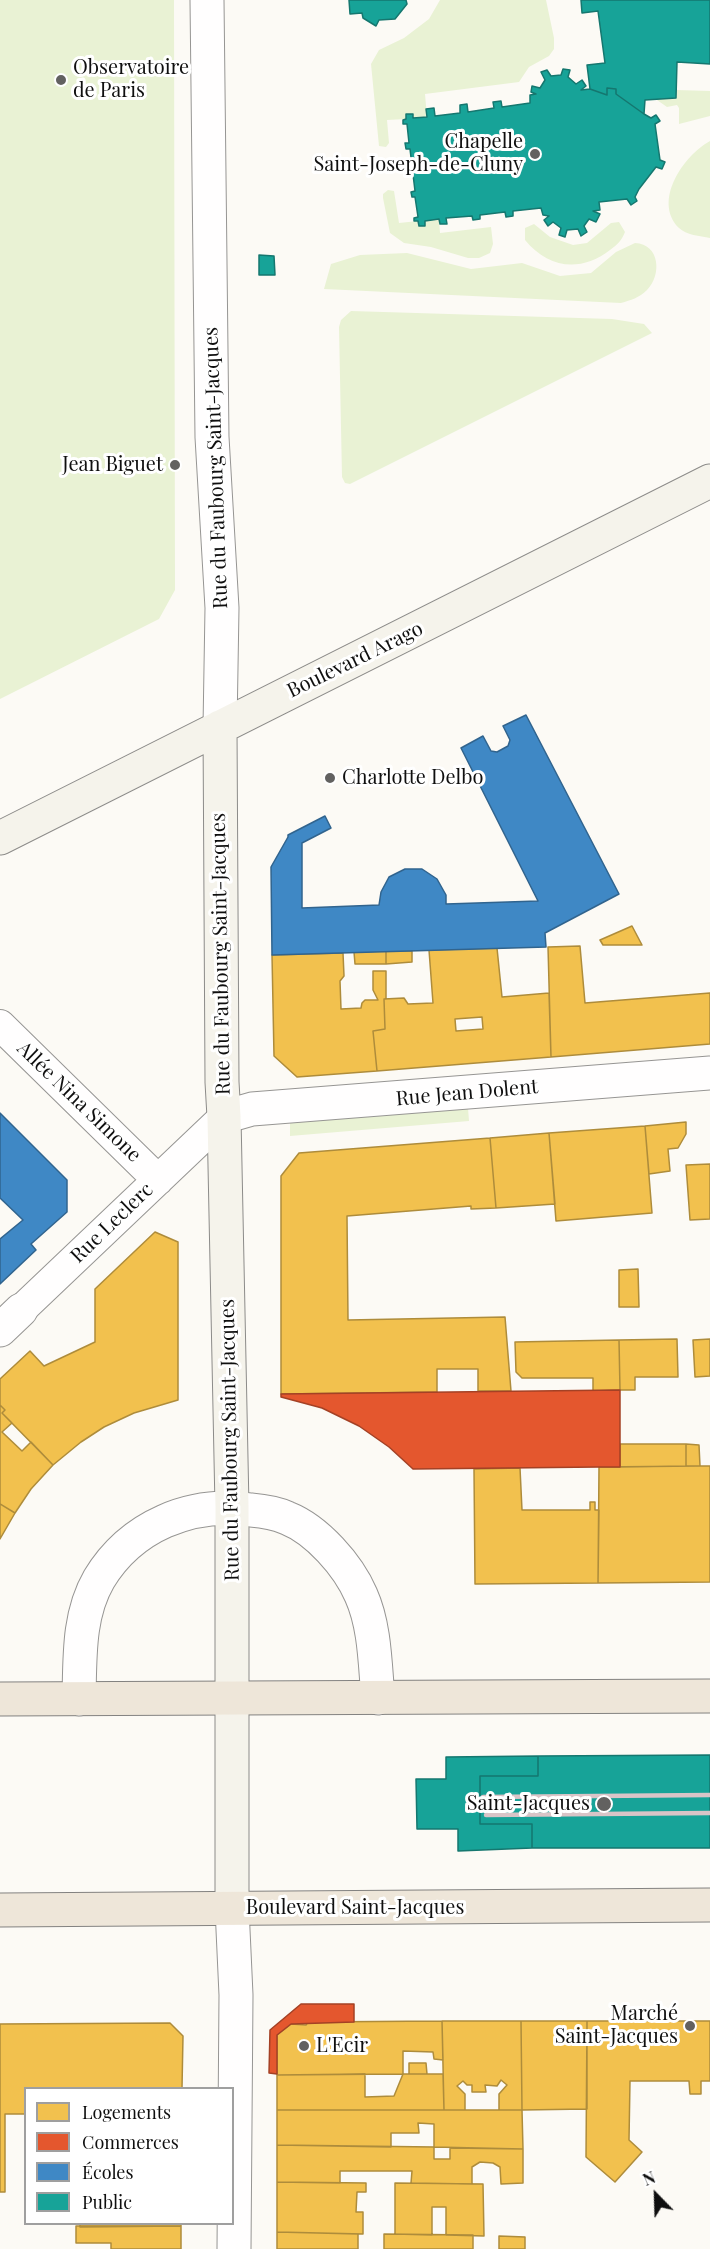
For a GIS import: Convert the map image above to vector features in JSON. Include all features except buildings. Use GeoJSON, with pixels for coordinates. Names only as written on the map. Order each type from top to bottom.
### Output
{"type":"FeatureCollection","features":[{"type":"Feature","properties":{"kind":"main road","name":"Boulevard Arago"},"geometry":{"type":"LineString","coordinates":[[0,838],[710,481]]}},
{"type":"Feature","properties":{"kind":"main road","name":"Rue du Faubourg Saint-Jacques"},"geometry":{"type":"LineString","coordinates":[[220,728],[222,1070],[232,1507],[232,1908]]}},
{"type":"Feature","properties":{"kind":"main road"},"geometry":{"type":"LineString","coordinates":[[0,1699],[710,1696]]}},
{"type":"Feature","properties":{"kind":"main road","name":"Boulevard Saint-Jacques"},"geometry":{"type":"LineString","coordinates":[[0,1910],[710,1905]]}},
{"type":"Feature","properties":{"kind":"street","name":"Rue du Faubourg Saint-Jacques"},"geometry":{"type":"LineString","coordinates":[[207,0],[212,437],[222,608],[220,728]]}},
{"type":"Feature","properties":{"kind":"street","name":"Allée Nina Simone"},"geometry":{"type":"LineString","coordinates":[[0,1025],[158,1180]]}},
{"type":"Feature","properties":{"kind":"street","name":"Rue Jean Dolent"},"geometry":{"type":"LineString","coordinates":[[224,1117],[252,1109],[710,1073]]}},
{"type":"Feature","properties":{"kind":"street","name":"Rue Leclerc"},"geometry":{"type":"LineString","coordinates":[[11,1320],[224,1117]]}},
{"type":"Feature","properties":{"kind":"street"},"geometry":{"type":"LineString","coordinates":[[80,1699],[81,1637],[86,1613],[92,1592],[110,1564],[132,1541],[152,1527],[176,1515],[197,1510],[232,1507],[288,1518],[333,1552],[348,1571],[362,1595],[368,1613],[372,1630],[378,1698]]}},
{"type":"Feature","properties":{"kind":"street"},"geometry":{"type":"LineString","coordinates":[[232,1908],[236,1995],[234,2249]]}},
{"type":"Feature","properties":{"kind":"green space"},"geometry":{"type":"Polygon","coordinates":[[[0,0],[174,0],[175,590],[159,619],[0,699],[0,0]]]}},
{"type":"Feature","properties":{"kind":"green space"},"geometry":{"type":"Polygon","coordinates":[[[440,0],[546,0],[554,49],[549,56],[529,67],[519,82],[425,94],[427,117],[413,118],[412,114],[406,114],[406,119],[387,120],[389,143],[386,147],[379,146],[371,64],[379,50],[404,38],[429,19],[440,0]]]}},
{"type":"Feature","properties":{"kind":"green space"},"geometry":{"type":"Polygon","coordinates":[[[676,90],[710,91],[710,116],[679,124],[677,105],[667,107],[657,100],[676,90]]]}},
{"type":"Feature","properties":{"kind":"green space"},"geometry":{"type":"Polygon","coordinates":[[[710,141],[710,238],[693,235],[679,228],[672,217],[669,205],[670,192],[682,168],[690,157],[710,141]]]}},
{"type":"Feature","properties":{"kind":"green space"},"geometry":{"type":"Polygon","coordinates":[[[388,190],[394,191],[399,223],[418,221],[419,226],[424,226],[425,221],[439,219],[440,233],[491,227],[493,244],[490,253],[479,258],[468,258],[431,247],[404,243],[390,233],[383,198],[383,194],[388,190]]]}},
{"type":"Feature","properties":{"kind":"green space"},"geometry":{"type":"Polygon","coordinates":[[[619,222],[625,232],[617,244],[599,257],[587,262],[565,264],[554,262],[544,257],[525,240],[525,228],[534,224],[550,237],[573,245],[587,243],[611,223],[619,222]]]}},
{"type":"Feature","properties":{"kind":"green space"},"geometry":{"type":"Polygon","coordinates":[[[635,243],[650,249],[654,254],[655,276],[652,284],[644,293],[621,303],[324,289],[331,264],[360,255],[407,253],[471,269],[522,263],[560,276],[591,273],[616,252],[635,243]]]}},
{"type":"Feature","properties":{"kind":"green space"},"geometry":{"type":"Polygon","coordinates":[[[351,311],[612,319],[644,324],[652,333],[350,484],[345,483],[342,477],[339,327],[341,320],[351,311]]]}},
{"type":"Feature","properties":{"kind":"green space"},"geometry":{"type":"Polygon","coordinates":[[[468,1108],[469,1121],[290,1136],[290,1122],[468,1108]]]}},
{"type":"Feature","properties":{"kind":"railway"},"geometry":{"type":"LineString","coordinates":[[483,1797],[710,1795]]}},
{"type":"Feature","properties":{"kind":"railway"},"geometry":{"type":"LineString","coordinates":[[486,1815],[710,1813]]}},
{"type":"Feature","properties":{"kind":"place","name":"Observatoire de Paris"},"geometry":{"type":"Point","coordinates":[61,80]}},
{"type":"Feature","properties":{"kind":"place","name":"Chapelle Saint-Joseph-de-Cluny"},"geometry":{"type":"Point","coordinates":[535,154]}},
{"type":"Feature","properties":{"kind":"place","name":"Jean Biguet"},"geometry":{"type":"Point","coordinates":[175,465]}},
{"type":"Feature","properties":{"kind":"place","name":"Charlotte Delbo"},"geometry":{"type":"Point","coordinates":[330,778]}},
{"type":"Feature","properties":{"kind":"place","name":"Saint-Jacques"},"geometry":{"type":"Point","coordinates":[604,1804]}},
{"type":"Feature","properties":{"kind":"place","name":"Marché Saint-Jacques"},"geometry":{"type":"Point","coordinates":[690,2026]}},
{"type":"Feature","properties":{"kind":"place","name":"L'Ecir"},"geometry":{"type":"Point","coordinates":[304,2046]}}]}
